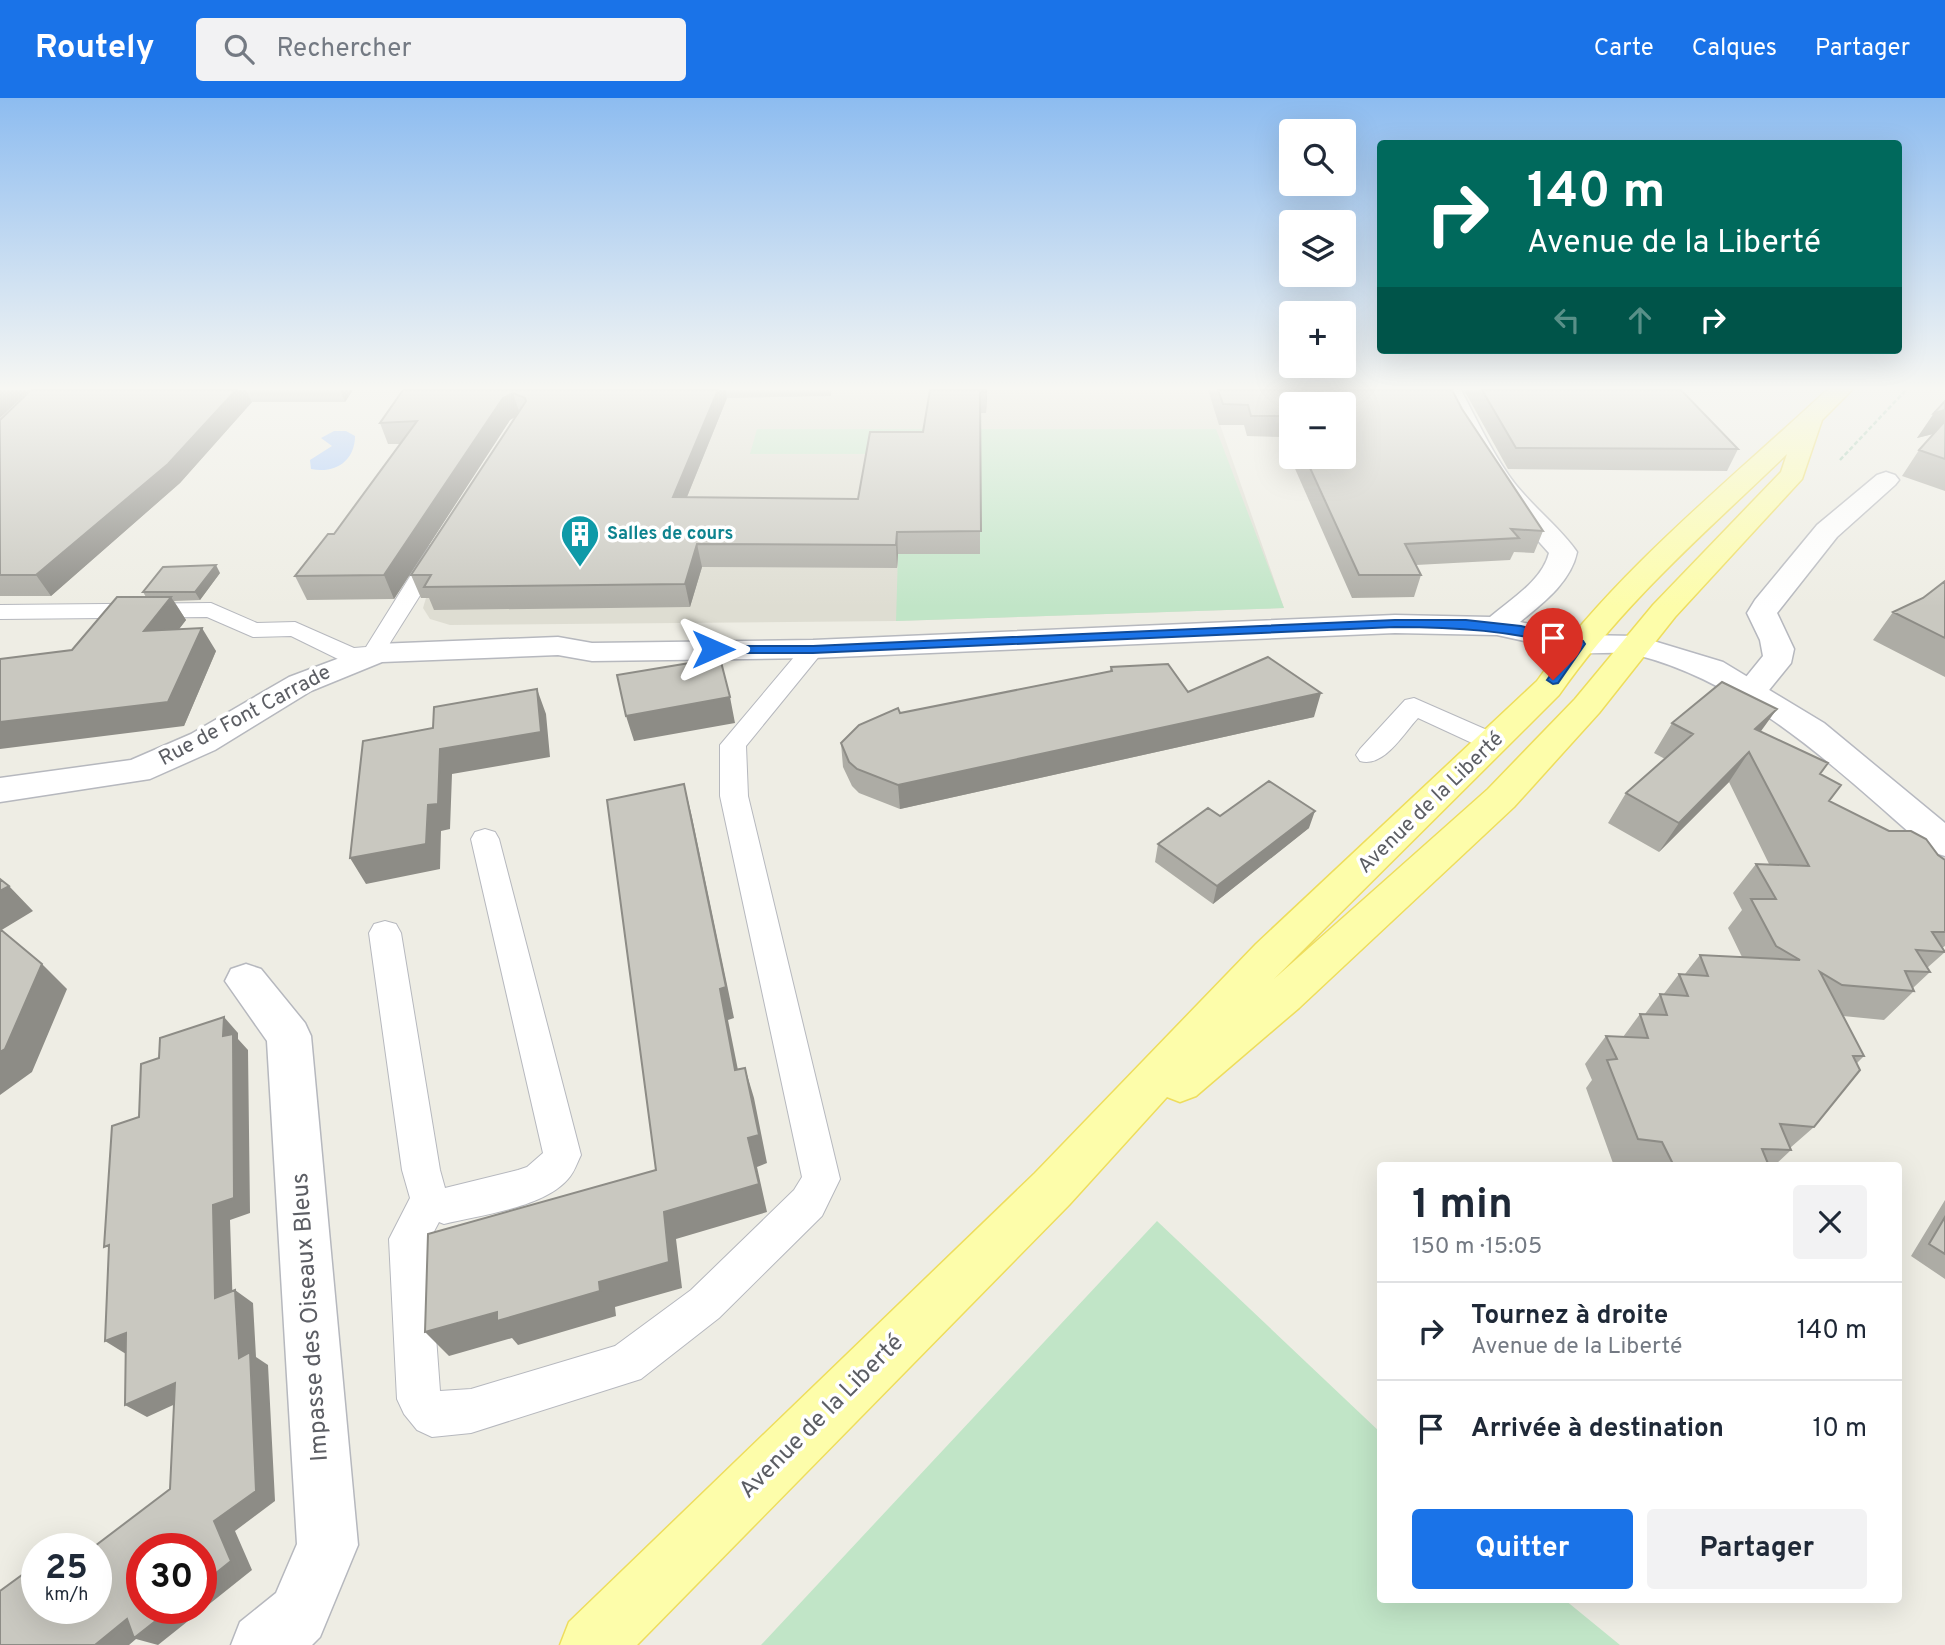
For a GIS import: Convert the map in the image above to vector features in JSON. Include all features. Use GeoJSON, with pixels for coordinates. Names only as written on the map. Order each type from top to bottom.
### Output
{"type":"FeatureCollection","features":[{"type":"Feature","properties":{"kind":"main road","name":"Avenue de la Liberté"},"geometry":{"type":"LineString","coordinates":[[592,1645],[1052,1189],[1271,955],[1494,743],[1548,688],[1579,644],[1623,595],[1763,462]]}},
{"type":"Feature","properties":{"kind":"main road","name":"Avenue de la Liberté"},"geometry":{"type":"LineString","coordinates":[[1052,1189],[1304,977],[1501,798],[1587,706],[1648,647],[1664,611],[1793,474],[1797,462]]}},
{"type":"Feature","properties":{"kind":"street"},"geometry":{"type":"LineString","coordinates":[[1490,462],[1511,496],[1539,523],[1563,552],[1563,561],[1550,579],[1497,626]]}},
{"type":"Feature","properties":{"kind":"street"},"geometry":{"type":"LineString","coordinates":[[1749,693],[1778,661],[1781,650],[1762,612],[1827,531],[1886,480]]}},
{"type":"Feature","properties":{"kind":"street","name":"Rue de Font Carrade"},"geometry":{"type":"LineString","coordinates":[[0,790],[138,771],[203,742],[300,684],[377,653],[558,646],[592,652],[813,649],[1395,624],[1497,626],[1579,644],[1648,647],[1712,669],[1812,731],[1945,844]]}},
{"type":"Feature","properties":{"kind":"street","name":"Impasse des Oiseaux Bleus"},"geometry":{"type":"LineString","coordinates":[[246,981],[289,1036],[328,1545],[298,1615],[263,1645]]}},
{"type":"Feature","properties":{"kind":"lane"},"geometry":{"type":"LineString","coordinates":[[0,612],[211,610],[253,630],[295,629],[351,656],[377,653],[378,643],[446,537]]}},
{"type":"Feature","properties":{"kind":"lane"},"geometry":{"type":"LineString","coordinates":[[385,933],[421,1170],[430,1199],[409,1239],[419,1399],[432,1415],[471,1411],[626,1364],[705,1304],[808,1203],[821,1179],[734,796],[733,745],[813,649]]}},
{"type":"Feature","properties":{"kind":"lane"},"geometry":{"type":"LineString","coordinates":[[1369,755],[1414,706],[1494,743]]}},
{"type":"Feature","properties":{"kind":"lane"},"geometry":{"type":"LineString","coordinates":[[430,1199],[444,1206],[518,1188],[540,1180],[556,1166],[562,1155],[485,839]]}},
{"type":"Feature","properties":{"kind":"shaded area"},"geometry":{"type":"Polygon","coordinates":[[[510,462],[1233,462],[1284,608],[896,621],[450,625],[430,619],[423,608],[426,598],[510,462]]]}},
{"type":"Feature","properties":{"kind":"green space"},"geometry":{"type":"Polygon","coordinates":[[[973,462],[1229,462],[1284,608],[896,621],[898,554],[973,462]]]}},
{"type":"Feature","properties":{"kind":"green space"},"geometry":{"type":"Polygon","coordinates":[[[1157,1221],[1377,1429],[1377,1603],[1569,1603],[1620,1645],[761,1645],[1157,1221]]]}},
{"type":"Feature","properties":{"kind":"water"},"geometry":{"type":"Polygon","coordinates":[[[310,462],[344,462],[328,469],[311,469],[310,462]]]}},
{"type":"Feature","properties":{"kind":"building"},"geometry":{"type":"Polygon","coordinates":[[[0,462],[170,462],[36,575],[0,575],[0,462]]]}},
{"type":"Feature","properties":{"kind":"building"},"geometry":{"type":"Polygon","coordinates":[[[387,462],[460,462],[384,575],[295,576],[328,534],[334,534],[387,462]]]}},
{"type":"Feature","properties":{"kind":"building"},"geometry":{"type":"Polygon","coordinates":[[[486,462],[688,462],[673,497],[858,499],[865,462],[981,462],[981,531],[897,532],[896,545],[697,544],[685,584],[424,587],[431,575],[411,575],[486,462]]]}},
{"type":"Feature","properties":{"kind":"building"},"geometry":{"type":"Polygon","coordinates":[[[1356,462],[1497,462],[1543,531],[1511,529],[1519,538],[1405,544],[1421,575],[1359,575],[1310,469],[1356,469],[1356,462]]]}},
{"type":"Feature","properties":{"kind":"building"},"geometry":{"type":"Polygon","coordinates":[[[216,565],[195,592],[143,592],[163,567],[216,565]]]}},
{"type":"Feature","properties":{"kind":"building"},"geometry":{"type":"Polygon","coordinates":[[[1945,581],[1945,638],[1893,612],[1923,598],[1945,581]]]}},
{"type":"Feature","properties":{"kind":"building"},"geometry":{"type":"Polygon","coordinates":[[[117,597],[171,597],[144,631],[202,628],[168,702],[0,722],[0,659],[72,650],[117,597]]]}},
{"type":"Feature","properties":{"kind":"building"},"geometry":{"type":"Polygon","coordinates":[[[1268,657],[1321,693],[898,785],[857,769],[849,762],[841,743],[859,725],[898,708],[900,713],[1112,671],[1111,667],[1168,664],[1188,692],[1268,657]]]}},
{"type":"Feature","properties":{"kind":"building"},"geometry":{"type":"Polygon","coordinates":[[[720,658],[730,697],[626,716],[617,675],[720,658]]]}},
{"type":"Feature","properties":{"kind":"building"},"geometry":{"type":"Polygon","coordinates":[[[1722,682],[1777,709],[1755,729],[1828,763],[1820,774],[1841,785],[1829,801],[1889,831],[1911,831],[1926,839],[1945,860],[1945,932],[1932,932],[1945,952],[1916,950],[1930,972],[1905,971],[1914,991],[1842,985],[1820,972],[1864,1056],[1853,1056],[1860,1070],[1814,1127],[1780,1124],[1791,1150],[1762,1149],[1767,1162],[1672,1162],[1662,1142],[1638,1139],[1607,1060],[1617,1059],[1606,1036],[1648,1038],[1640,1014],[1667,1015],[1660,994],[1688,996],[1679,974],[1708,976],[1700,955],[1800,960],[1776,946],[1751,899],[1776,899],[1756,864],[1809,866],[1749,752],[1679,823],[1626,793],[1693,734],[1672,723],[1722,682]]]}},
{"type":"Feature","properties":{"kind":"building"},"geometry":{"type":"Polygon","coordinates":[[[537,689],[541,732],[440,749],[438,804],[428,805],[426,844],[350,858],[363,741],[433,728],[434,707],[537,689]]]}},
{"type":"Feature","properties":{"kind":"building"},"geometry":{"type":"Polygon","coordinates":[[[1269,781],[1315,811],[1217,886],[1158,844],[1208,808],[1220,816],[1269,781]]]}},
{"type":"Feature","properties":{"kind":"building"},"geometry":{"type":"Polygon","coordinates":[[[684,784],[726,987],[720,989],[735,1070],[745,1068],[759,1135],[748,1138],[759,1184],[664,1212],[669,1262],[599,1282],[600,1291],[497,1321],[497,1312],[425,1332],[428,1234],[656,1170],[607,800],[684,784]]]}},
{"type":"Feature","properties":{"kind":"building"},"geometry":{"type":"Polygon","coordinates":[[[0,879],[9,886],[0,891],[0,879]]]}},
{"type":"Feature","properties":{"kind":"building"},"geometry":{"type":"Polygon","coordinates":[[[0,929],[42,964],[5,1049],[0,1052],[0,929]]]}},
{"type":"Feature","properties":{"kind":"building"},"geometry":{"type":"Polygon","coordinates":[[[224,1017],[223,1036],[233,1034],[234,1198],[213,1205],[215,1298],[235,1290],[239,1358],[250,1352],[256,1491],[214,1521],[231,1561],[217,1572],[217,1533],[126,1533],[126,1620],[95,1645],[0,1645],[0,1591],[21,1576],[21,1624],[112,1624],[112,1533],[170,1489],[175,1383],[125,1405],[126,1333],[105,1341],[109,1245],[104,1247],[112,1126],[139,1117],[141,1064],[159,1058],[160,1038],[224,1017]]]}},
{"type":"Feature","properties":{"kind":"building"},"geometry":{"type":"Polygon","coordinates":[[[1945,1217],[1945,1254],[1929,1244],[1945,1217]]]}},
{"type":"Feature","properties":{"kind":"building"},"geometry":{"type":"Polygon","coordinates":[[[129,1624],[152,1624],[134,1638],[129,1624]]]}},
{"type":"Feature","properties":{"kind":"place","name":"Salles de cours"},"geometry":{"type":"Point","coordinates":[580,568]}},
{"type":"Feature","properties":{"kind":"route"},"geometry":{"type":"LineString","coordinates":[[713,649],[813,649],[1395,624],[1466,624],[1521,630],[1579,644],[1553,680]]}}]}
